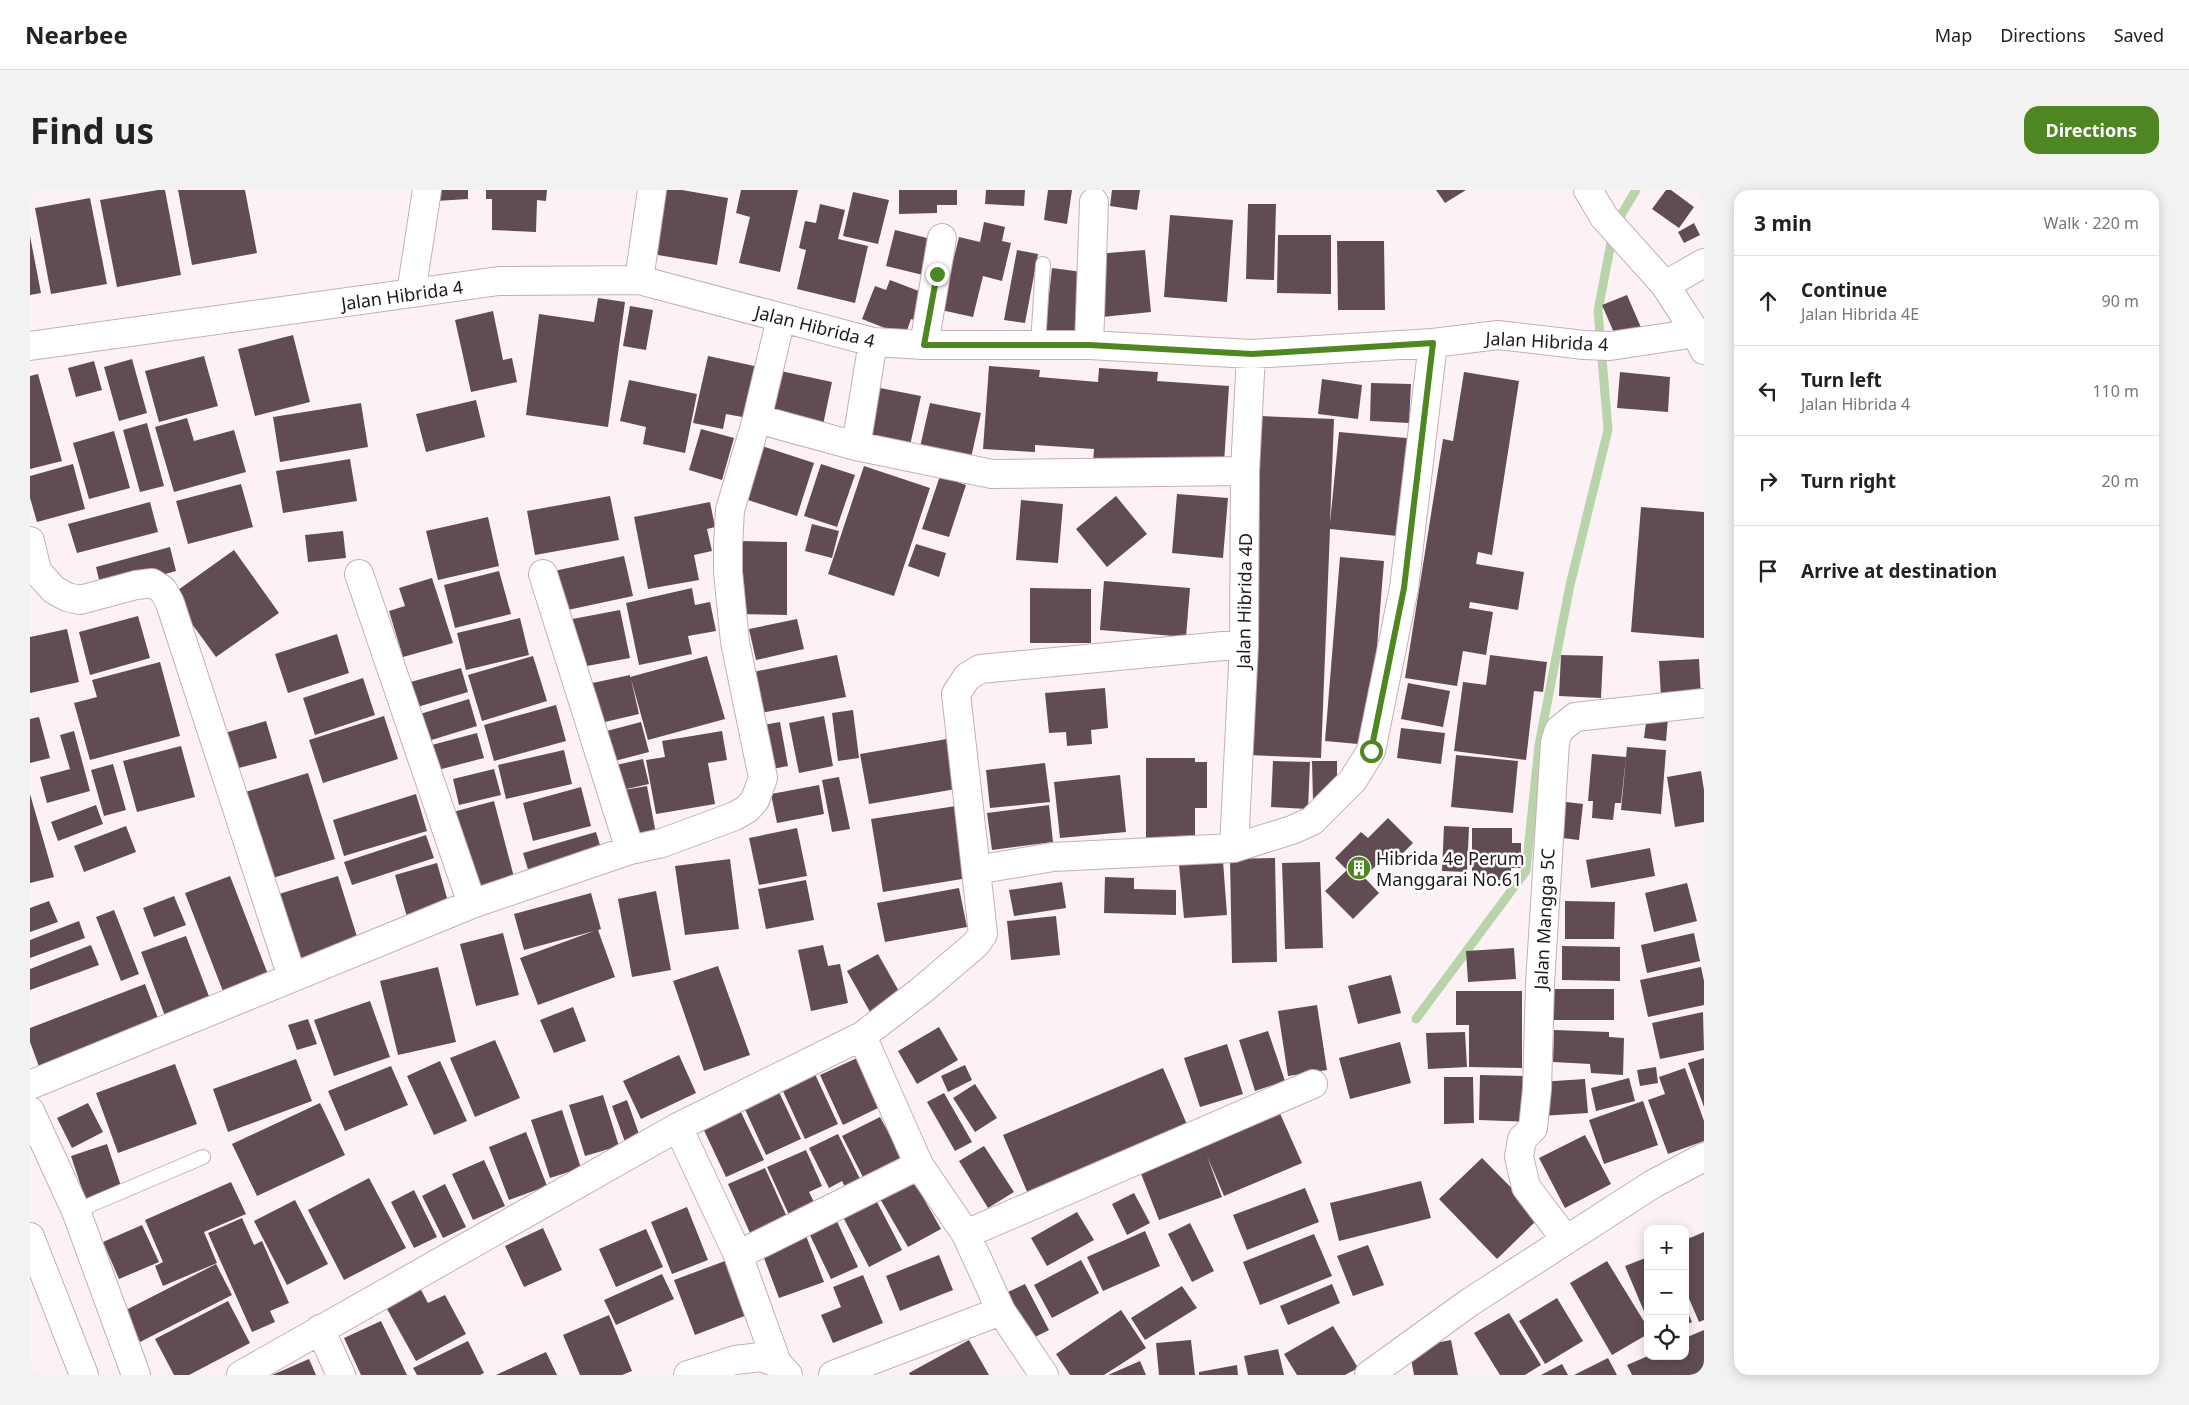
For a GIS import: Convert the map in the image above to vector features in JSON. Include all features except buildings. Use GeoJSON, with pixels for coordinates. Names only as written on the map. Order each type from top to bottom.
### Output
{"type":"FeatureCollection","features":[{"type":"Feature","properties":{"kind":"street"},"geometry":{"type":"LineString","coordinates":[[411,294],[427,190]]}},
{"type":"Feature","properties":{"kind":"street"},"geometry":{"type":"LineString","coordinates":[[639,280],[652,190]]}},
{"type":"Feature","properties":{"kind":"street"},"geometry":{"type":"LineString","coordinates":[[1588,190],[1612,225],[1666,285],[1700,342]]}},
{"type":"Feature","properties":{"kind":"street"},"geometry":{"type":"LineString","coordinates":[[1089,345],[1094,202]]}},
{"type":"Feature","properties":{"kind":"street"},"geometry":{"type":"LineString","coordinates":[[924,345],[942,238]]}},
{"type":"Feature","properties":{"kind":"street"},"geometry":{"type":"LineString","coordinates":[[1666,285],[1704,262]]}},
{"type":"Feature","properties":{"kind":"street","name":"Jalan Hibrida 4"},"geometry":{"type":"LineString","coordinates":[[30,346],[499,281],[639,280],[873,342],[924,345],[1089,345],[1252,354],[1433,343],[1498,335],[1597,345],[1700,342]]}},
{"type":"Feature","properties":{"kind":"street"},"geometry":{"type":"LineString","coordinates":[[30,1086],[472,904],[630,850],[662,844],[735,816],[747,809],[756,800],[763,778],[735,642],[728,572],[730,510],[757,419],[781,318]]}},
{"type":"Feature","properties":{"kind":"street"},"geometry":{"type":"LineString","coordinates":[[856,446],[873,342]]}},
{"type":"Feature","properties":{"kind":"street"},"geometry":{"type":"LineString","coordinates":[[976,870],[1053,857],[1234,848],[1292,830],[1312,820],[1354,780],[1371,751],[1404,588],[1433,343]]}},
{"type":"Feature","properties":{"kind":"street","name":"Jalan Hibrida 4D"},"geometry":{"type":"LineString","coordinates":[[1234,848],[1244,644],[1245,471],[1252,354]]}},
{"type":"Feature","properties":{"kind":"street"},"geometry":{"type":"LineString","coordinates":[[757,419],[856,446],[992,474],[1245,471]]}},
{"type":"Feature","properties":{"kind":"street"},"geometry":{"type":"LineString","coordinates":[[30,541],[37,571],[54,590],[67,597],[80,600],[136,585],[152,583],[163,590],[170,602],[292,977]]}},
{"type":"Feature","properties":{"kind":"street"},"geometry":{"type":"LineString","coordinates":[[359,574],[472,904]]}},
{"type":"Feature","properties":{"kind":"street"},"geometry":{"type":"LineString","coordinates":[[543,574],[630,850]]}},
{"type":"Feature","properties":{"kind":"street"},"geometry":{"type":"LineString","coordinates":[[241,1375],[678,1127],[862,1036],[922,990],[976,944],[982,934],[956,694],[967,677],[980,669],[1244,644]]}},
{"type":"Feature","properties":{"kind":"street","name":"Jalan Mangga 5C"},"geometry":{"type":"LineString","coordinates":[[1566,1240],[1526,1188],[1519,1157],[1522,1139],[1533,1128],[1537,1089],[1540,984],[1555,742],[1560,730],[1574,717],[1704,703]]}},
{"type":"Feature","properties":{"kind":"street"},"geometry":{"type":"LineString","coordinates":[[862,1036],[919,1165],[966,1234],[1001,1311],[1044,1375]]}},
{"type":"Feature","properties":{"kind":"street"},"geometry":{"type":"LineString","coordinates":[[966,1234],[1313,1084]]}},
{"type":"Feature","properties":{"kind":"street"},"geometry":{"type":"LineString","coordinates":[[30,1111],[76,1211],[136,1375]]}},
{"type":"Feature","properties":{"kind":"street"},"geometry":{"type":"LineString","coordinates":[[678,1127],[738,1255],[783,1369]]}},
{"type":"Feature","properties":{"kind":"street"},"geometry":{"type":"LineString","coordinates":[[1369,1375],[1470,1302],[1654,1184],[1704,1157]]}},
{"type":"Feature","properties":{"kind":"street"},"geometry":{"type":"LineString","coordinates":[[738,1255],[919,1165]]}},
{"type":"Feature","properties":{"kind":"street"},"geometry":{"type":"LineString","coordinates":[[30,1238],[84,1375]]}},
{"type":"Feature","properties":{"kind":"street"},"geometry":{"type":"LineString","coordinates":[[833,1375],[1001,1311]]}},
{"type":"Feature","properties":{"kind":"street"},"geometry":{"type":"LineString","coordinates":[[320,1329],[341,1375]]}},
{"type":"Feature","properties":{"kind":"street"},"geometry":{"type":"LineString","coordinates":[[688,1375],[735,1360],[761,1357],[783,1369]]}},
{"type":"Feature","properties":{"kind":"lane"},"geometry":{"type":"LineString","coordinates":[[1038,345],[1043,264]]}},
{"type":"Feature","properties":{"kind":"lane"},"geometry":{"type":"LineString","coordinates":[[76,1211],[203,1157]]}},
{"type":"Feature","properties":{"kind":"waterway"},"geometry":{"type":"LineString","coordinates":[[1416,1019],[1526,871],[1539,745],[1570,585],[1608,430],[1598,311],[1614,227],[1636,190]]}},
{"type":"Feature","properties":{"kind":"place","name":"Hibrida 4e Perum Manggarai No.61"},"geometry":{"type":"Point","coordinates":[1359,868]}},
{"type":"Feature","properties":{"kind":"route"},"geometry":{"type":"LineString","coordinates":[[937,274],[924,345],[1089,345],[1252,354],[1433,343],[1404,588],[1371,751]]}}]}
